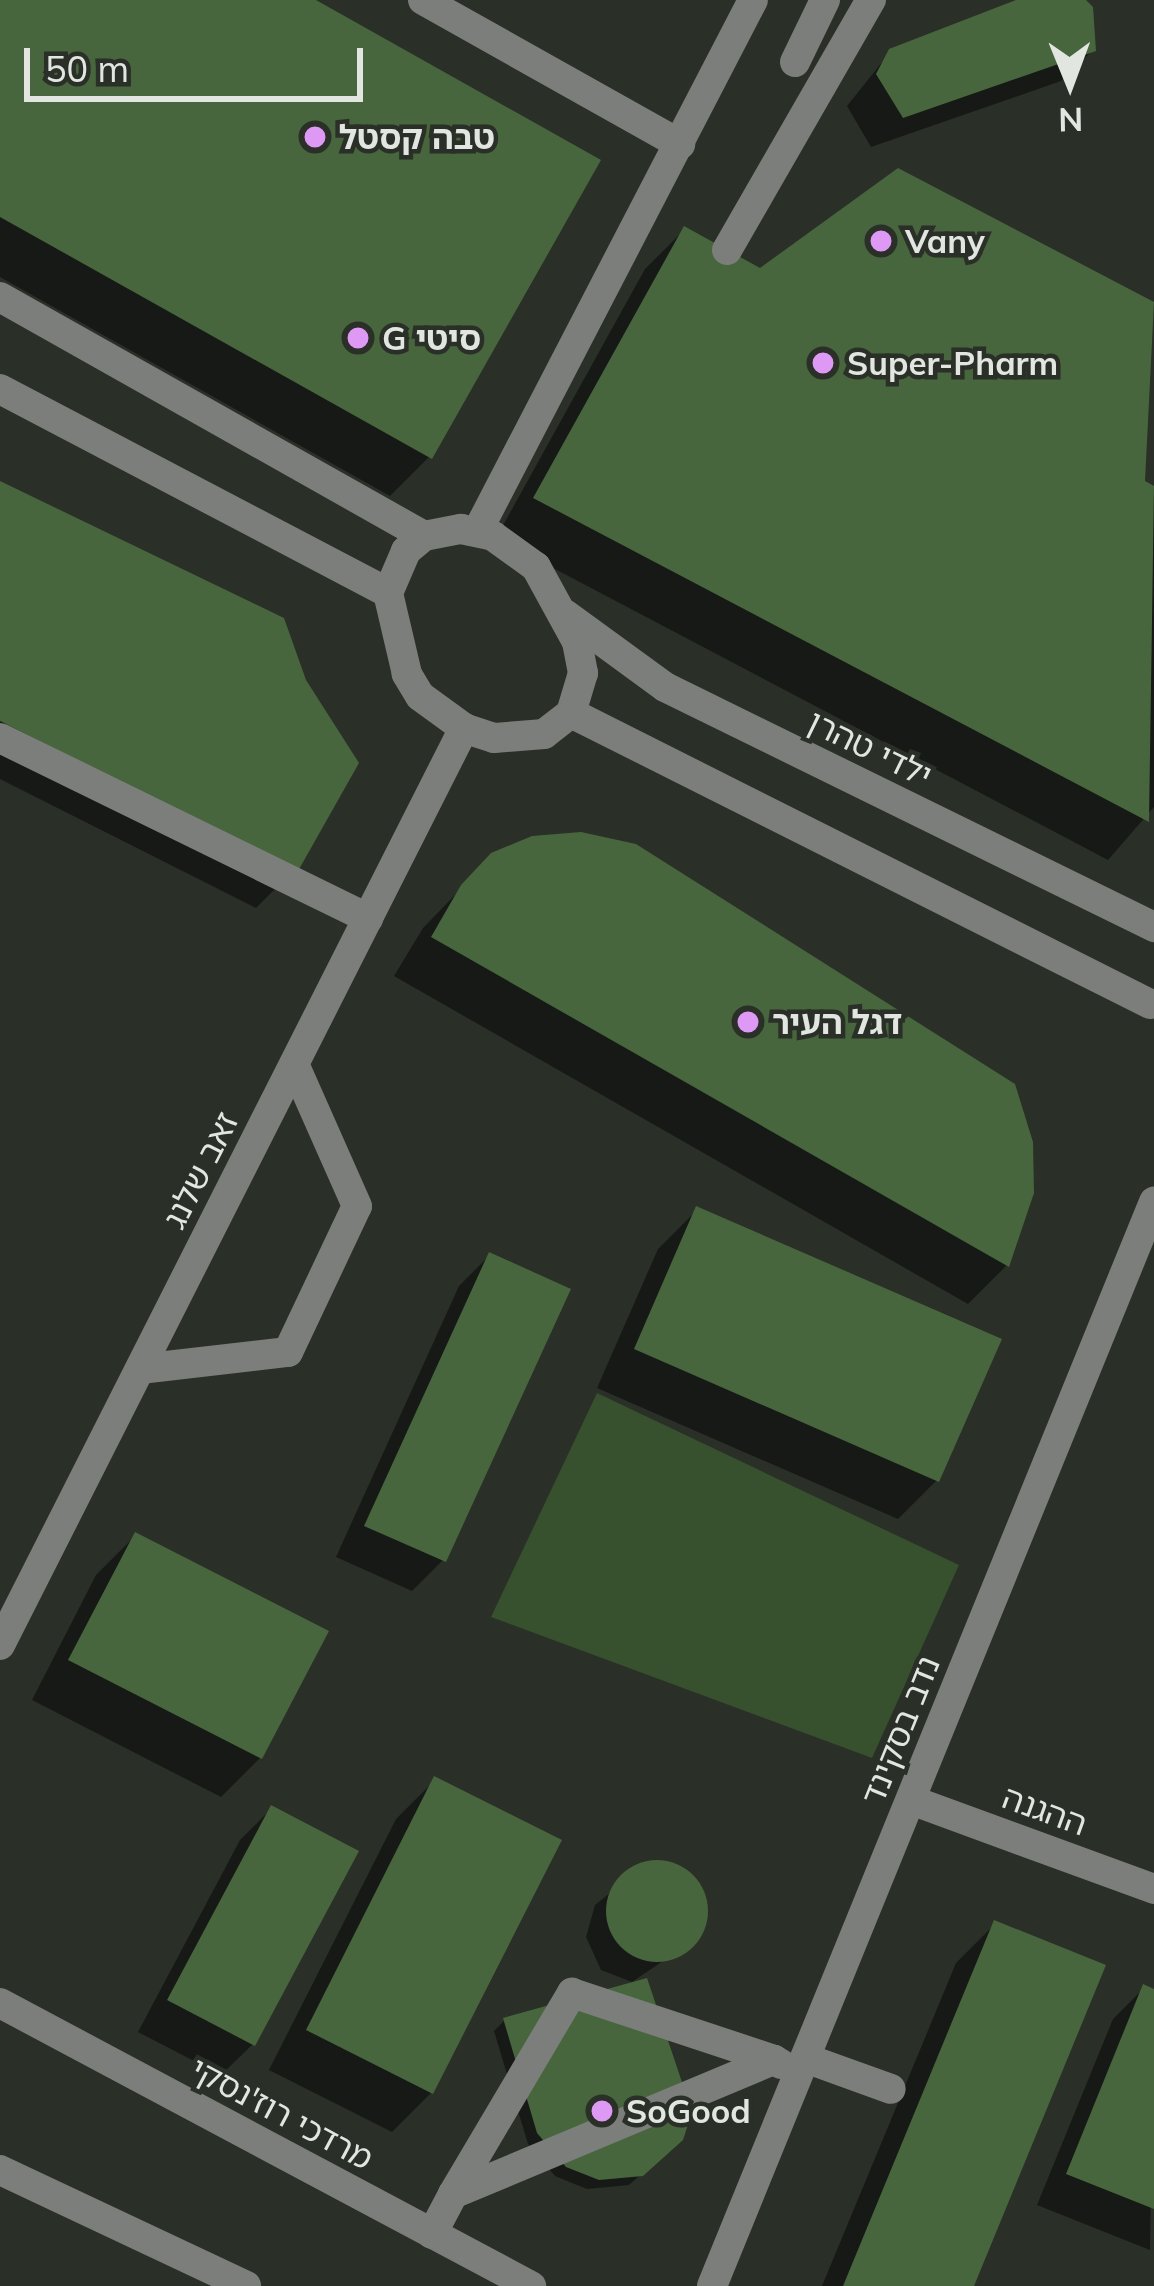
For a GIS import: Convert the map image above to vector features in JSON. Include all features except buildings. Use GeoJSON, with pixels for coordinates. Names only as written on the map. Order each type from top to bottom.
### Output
{"type":"FeatureCollection","features":[{"type":"Feature","properties":{"kind":"street"},"geometry":{"type":"LineString","coordinates":[[423,0],[680,144]]}},
{"type":"Feature","properties":{"kind":"street"},"geometry":{"type":"LineString","coordinates":[[477,532],[753,0]]}},
{"type":"Feature","properties":{"kind":"street"},"geometry":{"type":"LineString","coordinates":[[795,62],[825,0]]}},
{"type":"Feature","properties":{"kind":"street"},"geometry":{"type":"LineString","coordinates":[[727,250],[871,0]]}},
{"type":"Feature","properties":{"kind":"street"},"geometry":{"type":"LineString","coordinates":[[0,297],[424,536],[477,532],[536,567],[566,614],[583,674],[571,713],[544,734],[519,740],[464,728],[420,696],[407,674],[388,592],[406,551],[424,536]]}},
{"type":"Feature","properties":{"kind":"street"},"geometry":{"type":"LineString","coordinates":[[0,389],[388,592]]}},
{"type":"Feature","properties":{"kind":"street","name":"ילדי טהרן"},"geometry":{"type":"LineString","coordinates":[[566,614],[665,687],[1154,927]]}},
{"type":"Feature","properties":{"kind":"street"},"geometry":{"type":"LineString","coordinates":[[571,713],[1153,1011]]}},
{"type":"Feature","properties":{"kind":"street","name":"זאב שלנג"},"geometry":{"type":"LineString","coordinates":[[0,1645],[464,728]]}},
{"type":"Feature","properties":{"kind":"street"},"geometry":{"type":"LineString","coordinates":[[0,738],[368,918]]}},
{"type":"Feature","properties":{"kind":"street"},"geometry":{"type":"LineString","coordinates":[[140,1369],[288,1352],[357,1206],[294,1064]]}},
{"type":"Feature","properties":{"kind":"street","name":"נדב בסקינד"},"geometry":{"type":"LineString","coordinates":[[717,2273],[792,2064],[911,1800],[1154,1202]]}},
{"type":"Feature","properties":{"kind":"street","name":"ההגנה"},"geometry":{"type":"LineString","coordinates":[[911,1800],[1154,1888]]}},
{"type":"Feature","properties":{"kind":"street"},"geometry":{"type":"LineString","coordinates":[[432,2234],[572,1994],[792,2064],[891,2089]]}},
{"type":"Feature","properties":{"kind":"street","name":"מרדכי רוז'נסקי"},"geometry":{"type":"LineString","coordinates":[[0,2003],[531,2286]]}},
{"type":"Feature","properties":{"kind":"street"},"geometry":{"type":"LineString","coordinates":[[453,2194],[792,2064]]}},
{"type":"Feature","properties":{"kind":"street"},"geometry":{"type":"LineString","coordinates":[[0,2170],[246,2286]]}},
{"type":"Feature","properties":{"kind":"street"},"geometry":{"type":"LineString","coordinates":[[697,2286],[717,2273]]}},
{"type":"Feature","properties":{"kind":"green space"},"geometry":{"type":"Polygon","coordinates":[[[597,1393],[959,1565],[872,1758],[491,1617],[597,1393]]]}},
{"type":"Feature","properties":{"kind":"place","name":"טבה קסטל"},"geometry":{"type":"Point","coordinates":[315,137]}},
{"type":"Feature","properties":{"kind":"place","name":"Vany"},"geometry":{"type":"Point","coordinates":[881,241]}},
{"type":"Feature","properties":{"kind":"place","name":"G סיטי"},"geometry":{"type":"Point","coordinates":[358,338]}},
{"type":"Feature","properties":{"kind":"place","name":"Super-Pharm"},"geometry":{"type":"Point","coordinates":[823,363]}},
{"type":"Feature","properties":{"kind":"place","name":"דגל העיר"},"geometry":{"type":"Point","coordinates":[748,1022]}},
{"type":"Feature","properties":{"kind":"place","name":"SoGood"},"geometry":{"type":"Point","coordinates":[602,2111]}}]}
